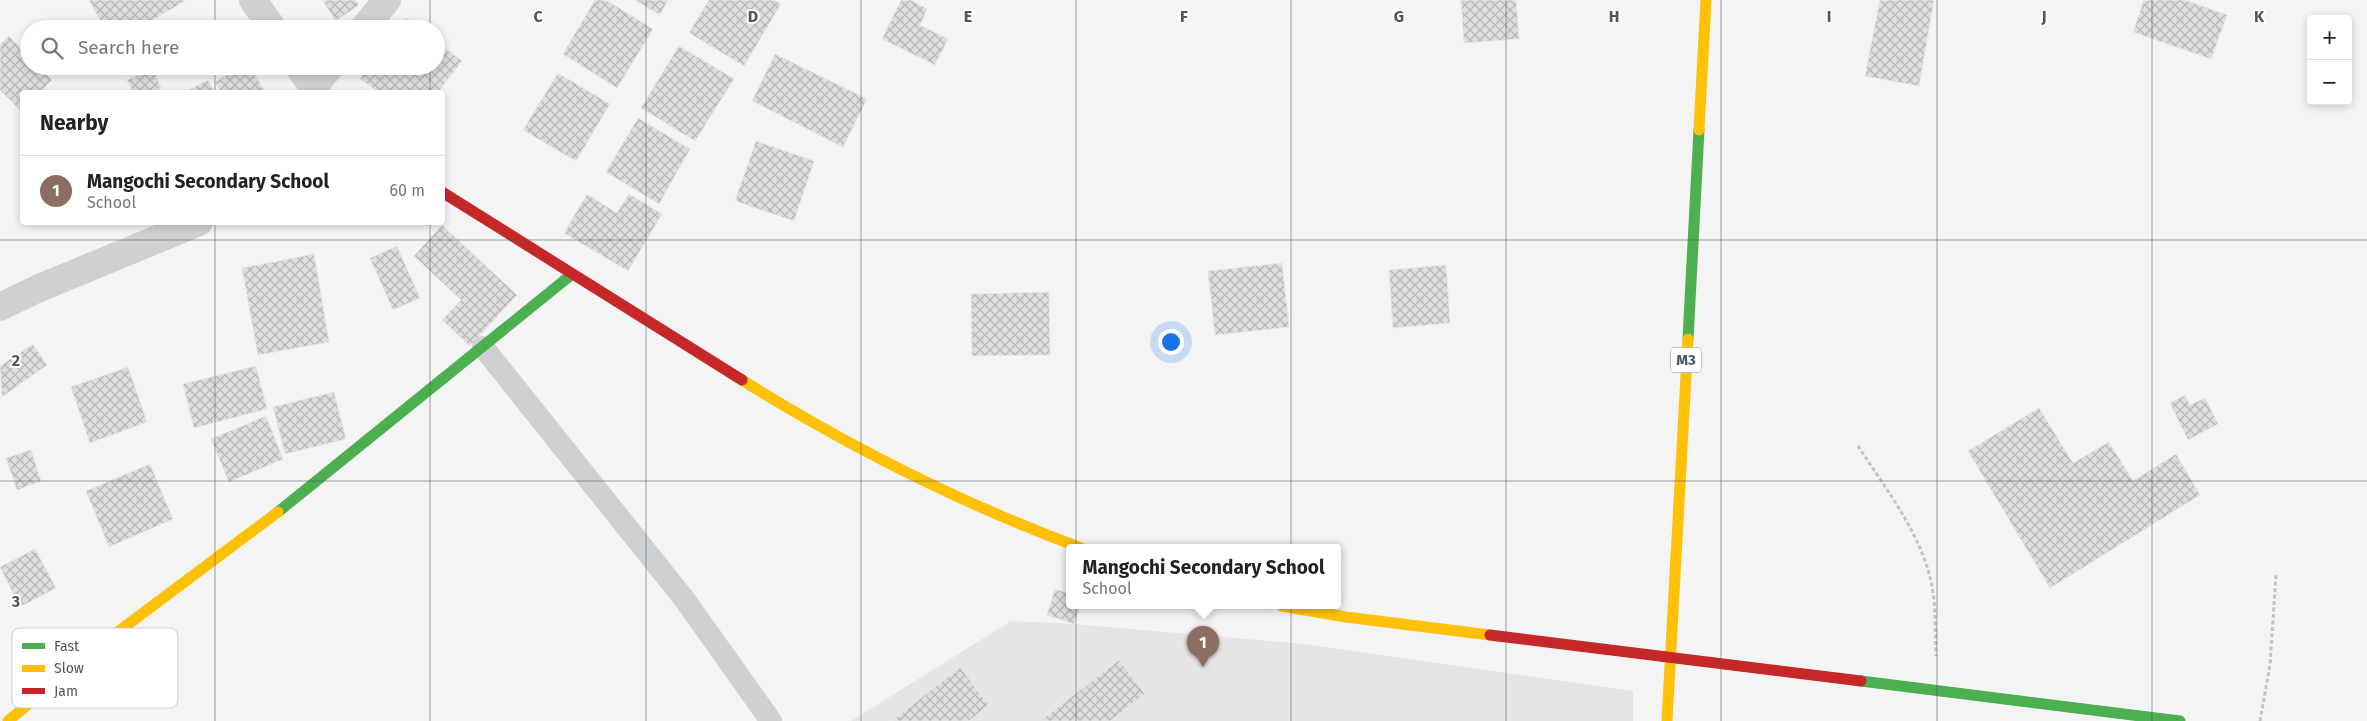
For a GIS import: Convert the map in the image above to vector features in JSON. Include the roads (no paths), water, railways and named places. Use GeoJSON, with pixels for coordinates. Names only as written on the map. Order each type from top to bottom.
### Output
{"type":"FeatureCollection","features":[{"type":"Feature","properties":{"kind":"main road","name":"M3"},"geometry":{"type":"LineString","coordinates":[[1667,721],[1706,0]]}},
{"type":"Feature","properties":{"kind":"main road"},"geometry":{"type":"LineString","coordinates":[[445,194],[571,275],[846,442],[1008,521],[1070,544]]}},
{"type":"Feature","properties":{"kind":"main road"},"geometry":{"type":"LineString","coordinates":[[123,628],[274,516],[571,275]]}},
{"type":"Feature","properties":{"kind":"main road"},"geometry":{"type":"LineString","coordinates":[[1299,609],[1346,617],[2180,721]]}},
{"type":"Feature","properties":{"kind":"main road"},"geometry":{"type":"LineString","coordinates":[[8,721],[24,708]]}},
{"type":"Feature","properties":{"kind":"street"},"geometry":{"type":"LineString","coordinates":[[253,0],[266,20]]}},
{"type":"Feature","properties":{"kind":"street"},"geometry":{"type":"LineString","coordinates":[[370,20],[387,0]]}},
{"type":"Feature","properties":{"kind":"street"},"geometry":{"type":"LineString","coordinates":[[0,307],[37,289],[192,225]]}},
{"type":"Feature","properties":{"kind":"lane"},"geometry":{"type":"LineString","coordinates":[[484,347],[685,600],[771,721]]}},
{"type":"Feature","properties":{"kind":"place","name":"Mangochi Secondary School"},"geometry":{"type":"Point","coordinates":[1203,667]}}]}
